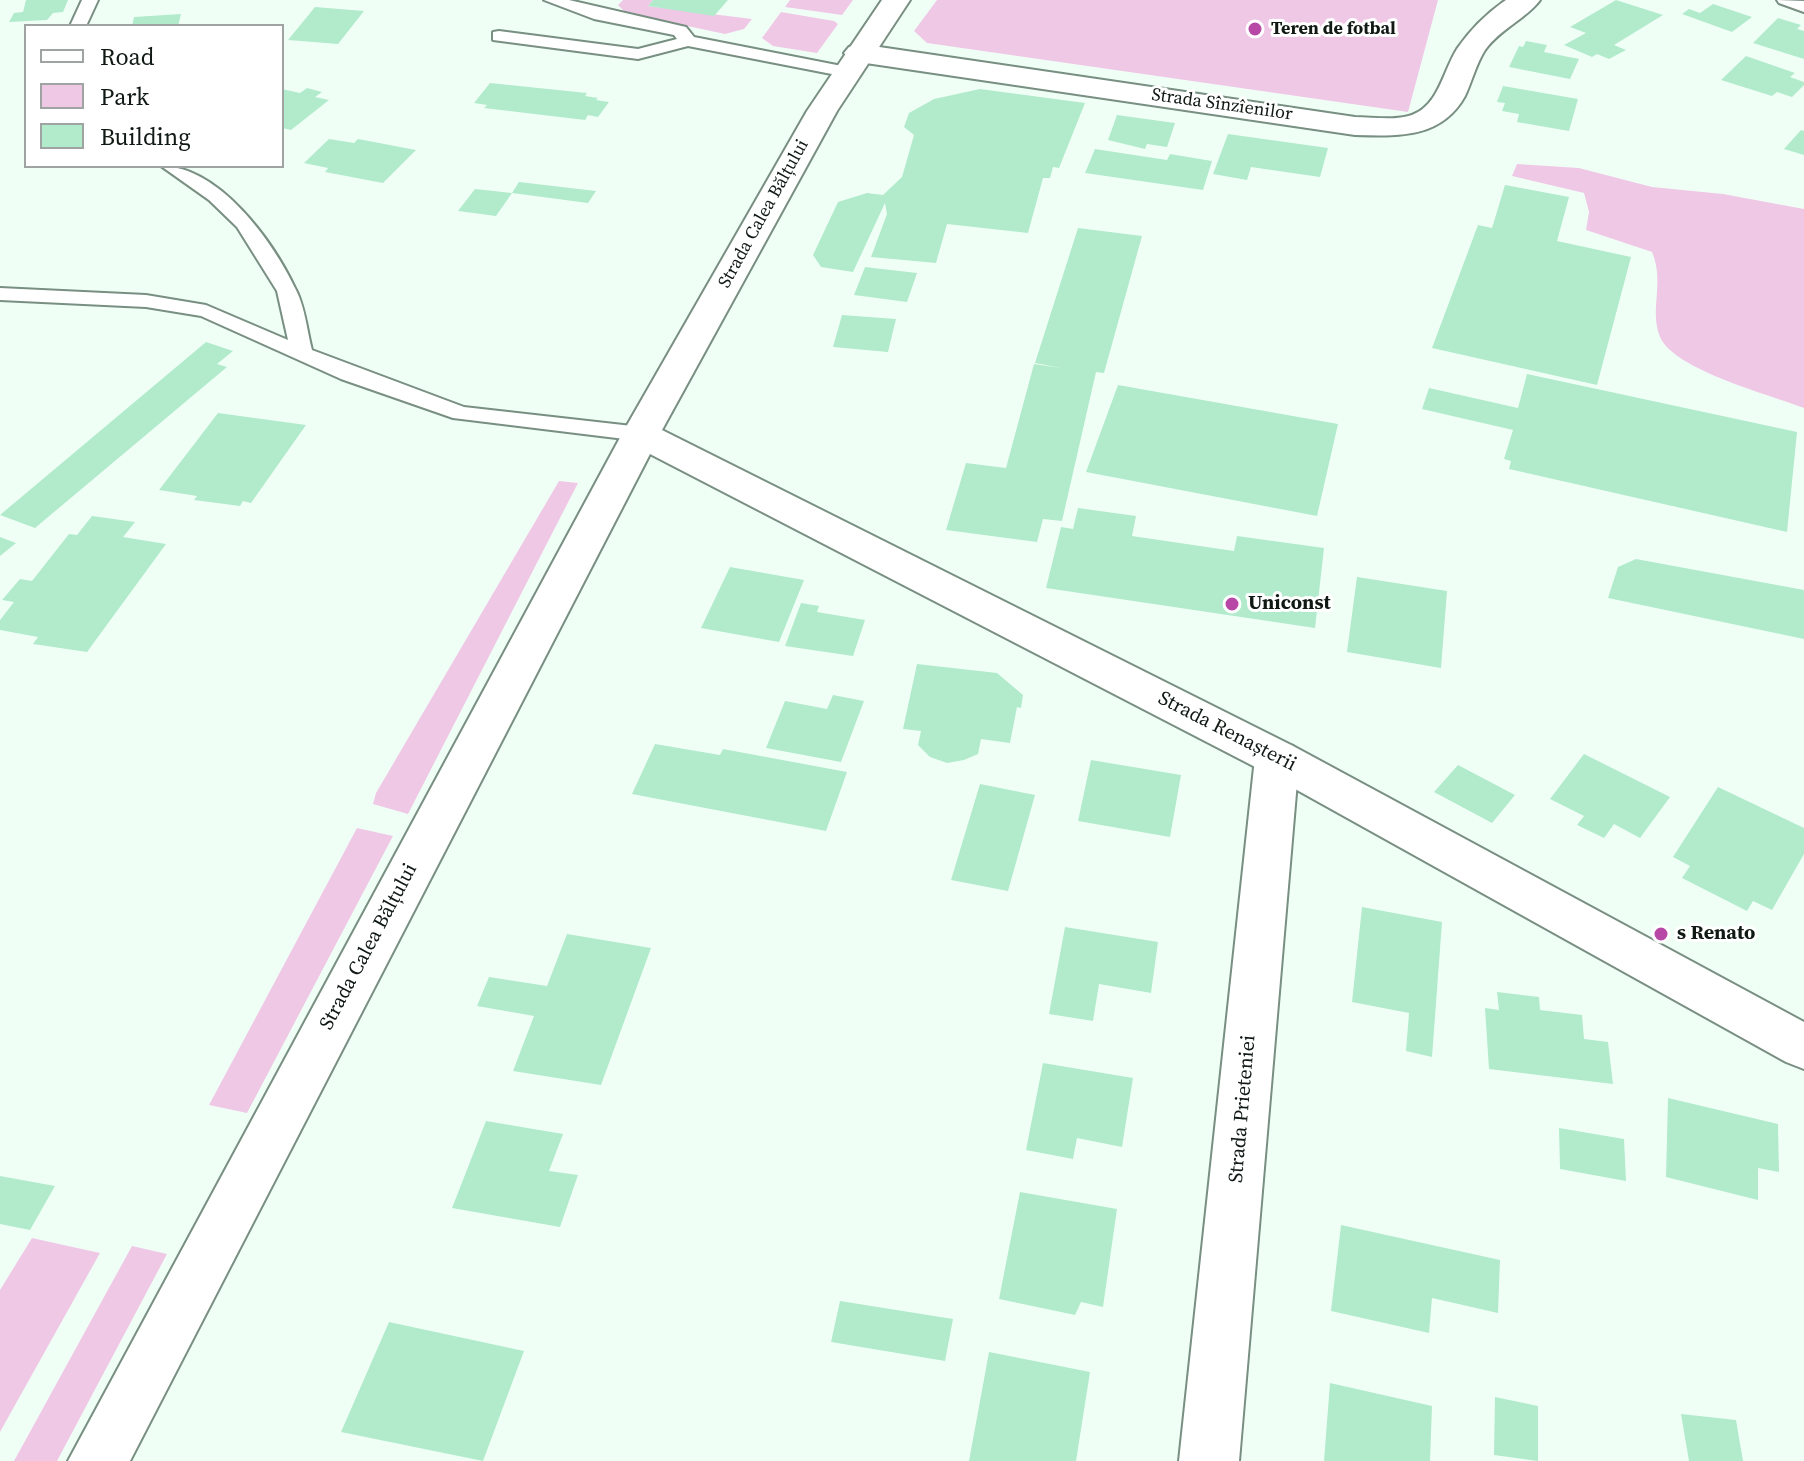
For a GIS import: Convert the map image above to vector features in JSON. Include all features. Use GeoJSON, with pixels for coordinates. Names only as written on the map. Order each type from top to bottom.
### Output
{"type":"FeatureCollection","features":[{"type":"Feature","properties":{"kind":"street","name":"Strada Calea Bălțului"},"geometry":{"type":"LineString","coordinates":[[98,1461],[641,434],[853,62],[896,0]]}},
{"type":"Feature","properties":{"kind":"street","name":"Strada Sînzîenilor"},"geometry":{"type":"LineString","coordinates":[[853,62],[1355,126],[1397,127],[1423,121],[1437,112],[1451,96],[1471,51],[1507,10],[1526,0]]}},
{"type":"Feature","properties":{"kind":"street","name":"Strada Renașterii"},"geometry":{"type":"LineString","coordinates":[[641,434],[1277,758],[1804,1047]]}},
{"type":"Feature","properties":{"kind":"street","name":"Strada Prieteniei"},"geometry":{"type":"LineString","coordinates":[[1209,1461],[1277,758]]}},
{"type":"Feature","properties":{"kind":"lane"},"geometry":{"type":"LineString","coordinates":[[79,24],[90,0]]}},
{"type":"Feature","properties":{"kind":"lane"},"geometry":{"type":"LineString","coordinates":[[552,0],[680,31],[688,41]]}},
{"type":"Feature","properties":{"kind":"lane"},"geometry":{"type":"LineString","coordinates":[[1785,0],[1804,7]]}},
{"type":"Feature","properties":{"kind":"lane"},"geometry":{"type":"LineString","coordinates":[[499,36],[638,54],[688,41],[853,62]]}},
{"type":"Feature","properties":{"kind":"lane"},"geometry":{"type":"LineString","coordinates":[[173,168],[216,196],[245,224],[287,291],[302,353]]}},
{"type":"Feature","properties":{"kind":"lane"},"geometry":{"type":"LineString","coordinates":[[0,294],[146,301],[206,311],[349,374],[461,413],[641,434]]}},
{"type":"Feature","properties":{"kind":"green space"},"geometry":{"type":"Polygon","coordinates":[[[623,0],[653,0],[648,6],[752,19],[744,29],[725,34],[626,13],[618,5],[623,0]]]}},
{"type":"Feature","properties":{"kind":"green space"},"geometry":{"type":"Polygon","coordinates":[[[790,0],[853,0],[842,15],[785,7],[790,0]]]}},
{"type":"Feature","properties":{"kind":"green space"},"geometry":{"type":"Polygon","coordinates":[[[937,0],[1438,0],[1408,112],[927,43],[914,31],[937,0]]]}},
{"type":"Feature","properties":{"kind":"green space"},"geometry":{"type":"Polygon","coordinates":[[[781,12],[838,24],[817,53],[773,46],[762,38],[781,12]]]}},
{"type":"Feature","properties":{"kind":"green space"},"geometry":{"type":"Polygon","coordinates":[[[1517,164],[1579,168],[1652,187],[1723,194],[1804,209],[1804,408],[1703,371],[1669,349],[1657,327],[1657,274],[1652,252],[1586,230],[1589,212],[1584,193],[1512,176],[1517,164]]]}},
{"type":"Feature","properties":{"kind":"green space"},"geometry":{"type":"Polygon","coordinates":[[[559,481],[578,483],[408,814],[373,804],[376,793],[559,481]]]}},
{"type":"Feature","properties":{"kind":"green space"},"geometry":{"type":"Polygon","coordinates":[[[357,828],[393,836],[247,1113],[209,1105],[357,828]]]}},
{"type":"Feature","properties":{"kind":"green space"},"geometry":{"type":"Polygon","coordinates":[[[32,1238],[100,1253],[0,1432],[0,1290],[32,1238]]]}},
{"type":"Feature","properties":{"kind":"green space"},"geometry":{"type":"Polygon","coordinates":[[[132,1246],[167,1254],[57,1461],[14,1461],[132,1246]]]}},
{"type":"Feature","properties":{"kind":"building"},"geometry":{"type":"Polygon","coordinates":[[[26,0],[68,0],[63,12],[53,13],[47,20],[9,22],[14,13],[23,12],[26,0]]]}},
{"type":"Feature","properties":{"kind":"building"},"geometry":{"type":"Polygon","coordinates":[[[653,0],[728,0],[714,16],[648,6],[653,0]]]}},
{"type":"Feature","properties":{"kind":"building"},"geometry":{"type":"Polygon","coordinates":[[[1616,0],[1663,15],[1614,45],[1626,50],[1609,59],[1597,54],[1592,57],[1564,45],[1586,33],[1570,27],[1616,0]]]}},
{"type":"Feature","properties":{"kind":"building"},"geometry":{"type":"Polygon","coordinates":[[[1713,4],[1752,17],[1732,32],[1682,14],[1689,9],[1700,13],[1713,4]]]}},
{"type":"Feature","properties":{"kind":"building"},"geometry":{"type":"Polygon","coordinates":[[[315,7],[364,11],[338,44],[288,40],[315,7]]]}},
{"type":"Feature","properties":{"kind":"building"},"geometry":{"type":"Polygon","coordinates":[[[181,14],[178,24],[132,24],[134,17],[181,14]]]}},
{"type":"Feature","properties":{"kind":"building"},"geometry":{"type":"Polygon","coordinates":[[[1778,18],[1801,25],[1797,29],[1804,31],[1804,59],[1753,43],[1778,18]]]}},
{"type":"Feature","properties":{"kind":"building"},"geometry":{"type":"Polygon","coordinates":[[[1526,41],[1547,45],[1544,52],[1579,59],[1570,79],[1509,67],[1519,46],[1523,47],[1526,41]]]}},
{"type":"Feature","properties":{"kind":"building"},"geometry":{"type":"Polygon","coordinates":[[[1746,56],[1795,73],[1790,77],[1804,82],[1804,85],[1792,97],[1777,92],[1772,96],[1721,80],[1746,56]]]}},
{"type":"Feature","properties":{"kind":"building"},"geometry":{"type":"Polygon","coordinates":[[[490,83],[587,93],[585,96],[609,102],[598,117],[588,115],[585,120],[484,108],[487,105],[474,103],[490,83]]]}},
{"type":"Feature","properties":{"kind":"building"},"geometry":{"type":"Polygon","coordinates":[[[1503,86],[1578,99],[1569,131],[1517,122],[1519,114],[1502,111],[1505,103],[1497,102],[1503,86]]]}},
{"type":"Feature","properties":{"kind":"building"},"geometry":{"type":"Polygon","coordinates":[[[307,88],[322,92],[315,97],[329,100],[291,130],[284,128],[284,89],[300,93],[307,88]]]}},
{"type":"Feature","properties":{"kind":"building"},"geometry":{"type":"Polygon","coordinates":[[[980,89],[1085,103],[1059,168],[1053,167],[1050,178],[1043,178],[1028,233],[947,224],[936,263],[871,257],[887,214],[885,203],[853,272],[821,267],[813,255],[838,202],[867,193],[883,195],[902,177],[914,135],[904,127],[909,113],[934,99],[980,89]]]}},
{"type":"Feature","properties":{"kind":"building"},"geometry":{"type":"Polygon","coordinates":[[[1117,115],[1175,123],[1167,147],[1147,144],[1145,149],[1108,140],[1117,115]]]}},
{"type":"Feature","properties":{"kind":"building"},"geometry":{"type":"Polygon","coordinates":[[[1801,130],[1804,131],[1804,155],[1784,149],[1801,130]]]}},
{"type":"Feature","properties":{"kind":"building"},"geometry":{"type":"Polygon","coordinates":[[[1228,134],[1328,148],[1320,177],[1251,167],[1247,180],[1213,174],[1228,134]]]}},
{"type":"Feature","properties":{"kind":"building"},"geometry":{"type":"Polygon","coordinates":[[[329,139],[354,143],[358,139],[416,150],[383,183],[325,172],[328,168],[304,163],[329,139]]]}},
{"type":"Feature","properties":{"kind":"building"},"geometry":{"type":"Polygon","coordinates":[[[1095,149],[1167,160],[1170,154],[1212,161],[1203,190],[1085,173],[1095,149]]]}},
{"type":"Feature","properties":{"kind":"building"},"geometry":{"type":"Polygon","coordinates":[[[519,182],[596,191],[588,203],[512,193],[519,182]]]}},
{"type":"Feature","properties":{"kind":"building"},"geometry":{"type":"Polygon","coordinates":[[[1505,185],[1569,197],[1557,241],[1631,257],[1597,385],[1432,348],[1478,225],[1492,228],[1505,185]]]}},
{"type":"Feature","properties":{"kind":"building"},"geometry":{"type":"Polygon","coordinates":[[[475,189],[512,193],[496,216],[458,211],[475,189]]]}},
{"type":"Feature","properties":{"kind":"building"},"geometry":{"type":"Polygon","coordinates":[[[1078,228],[1142,236],[1104,373],[1096,372],[1062,521],[1043,519],[1037,542],[946,530],[966,463],[1006,468],[1034,364],[1061,368],[1035,363],[1078,228]]]}},
{"type":"Feature","properties":{"kind":"building"},"geometry":{"type":"Polygon","coordinates":[[[865,267],[917,273],[907,302],[854,295],[865,267]]]}},
{"type":"Feature","properties":{"kind":"building"},"geometry":{"type":"Polygon","coordinates":[[[842,315],[896,319],[888,352],[833,347],[842,315]]]}},
{"type":"Feature","properties":{"kind":"building"},"geometry":{"type":"Polygon","coordinates":[[[206,342],[233,351],[217,364],[227,367],[35,528],[0,515],[206,342]]]}},
{"type":"Feature","properties":{"kind":"building"},"geometry":{"type":"Polygon","coordinates":[[[1527,374],[1797,432],[1787,532],[1509,469],[1511,461],[1504,459],[1513,430],[1422,409],[1429,388],[1518,408],[1527,374]]]}},
{"type":"Feature","properties":{"kind":"building"},"geometry":{"type":"Polygon","coordinates":[[[1118,385],[1338,424],[1317,516],[1086,472],[1118,385]]]}},
{"type":"Feature","properties":{"kind":"building"},"geometry":{"type":"Polygon","coordinates":[[[218,413],[306,425],[251,503],[243,501],[240,506],[194,500],[197,496],[159,490],[218,413]]]}},
{"type":"Feature","properties":{"kind":"building"},"geometry":{"type":"Polygon","coordinates":[[[1078,508],[1136,516],[1132,536],[1234,551],[1237,536],[1324,548],[1315,628],[1046,588],[1061,527],[1073,529],[1078,508]]]}},
{"type":"Feature","properties":{"kind":"building"},"geometry":{"type":"Polygon","coordinates":[[[92,516],[135,522],[123,537],[166,544],[87,652],[33,644],[38,637],[0,630],[0,620],[14,602],[2,600],[20,579],[32,581],[69,534],[77,535],[92,516]]]}},
{"type":"Feature","properties":{"kind":"building"},"geometry":{"type":"Polygon","coordinates":[[[0,537],[16,543],[0,556],[0,537]]]}},
{"type":"Feature","properties":{"kind":"building"},"geometry":{"type":"Polygon","coordinates":[[[1636,559],[1804,590],[1804,639],[1608,598],[1618,567],[1636,559]]]}},
{"type":"Feature","properties":{"kind":"building"},"geometry":{"type":"Polygon","coordinates":[[[730,567],[804,580],[779,642],[701,628],[730,567]]]}},
{"type":"Feature","properties":{"kind":"building"},"geometry":{"type":"Polygon","coordinates":[[[1357,577],[1447,591],[1441,668],[1347,652],[1357,577]]]}},
{"type":"Feature","properties":{"kind":"building"},"geometry":{"type":"Polygon","coordinates":[[[801,603],[819,606],[817,612],[865,620],[853,656],[785,646],[801,603]]]}},
{"type":"Feature","properties":{"kind":"building"},"geometry":{"type":"Polygon","coordinates":[[[917,664],[997,673],[1023,695],[1021,708],[1017,707],[1010,743],[981,739],[978,754],[964,760],[947,763],[930,757],[918,745],[921,731],[903,729],[917,664]]]}},
{"type":"Feature","properties":{"kind":"building"},"geometry":{"type":"Polygon","coordinates":[[[833,695],[864,701],[841,762],[766,748],[785,701],[827,709],[833,695]]]}},
{"type":"Feature","properties":{"kind":"building"},"geometry":{"type":"Polygon","coordinates":[[[655,744],[720,755],[723,749],[847,772],[826,831],[632,794],[655,744]]]}},
{"type":"Feature","properties":{"kind":"building"},"geometry":{"type":"Polygon","coordinates":[[[1584,754],[1670,797],[1640,838],[1614,824],[1604,838],[1577,825],[1584,816],[1550,799],[1584,754]]]}},
{"type":"Feature","properties":{"kind":"building"},"geometry":{"type":"Polygon","coordinates":[[[1091,760],[1181,775],[1170,837],[1078,821],[1091,760]]]}},
{"type":"Feature","properties":{"kind":"building"},"geometry":{"type":"Polygon","coordinates":[[[1458,765],[1515,795],[1492,823],[1434,792],[1458,765]]]}},
{"type":"Feature","properties":{"kind":"building"},"geometry":{"type":"Polygon","coordinates":[[[980,784],[1035,795],[1008,891],[951,880],[980,784]]]}},
{"type":"Feature","properties":{"kind":"building"},"geometry":{"type":"Polygon","coordinates":[[[1718,787],[1804,828],[1804,854],[1772,910],[1753,901],[1747,911],[1682,878],[1690,866],[1673,857],[1718,787]]]}},
{"type":"Feature","properties":{"kind":"building"},"geometry":{"type":"Polygon","coordinates":[[[1362,907],[1442,922],[1432,1057],[1406,1051],[1409,1013],[1352,1002],[1362,907]]]}},
{"type":"Feature","properties":{"kind":"building"},"geometry":{"type":"Polygon","coordinates":[[[1065,927],[1158,942],[1151,993],[1099,984],[1093,1021],[1049,1014],[1065,927]]]}},
{"type":"Feature","properties":{"kind":"building"},"geometry":{"type":"Polygon","coordinates":[[[567,934],[651,948],[601,1085],[513,1071],[534,1016],[477,1006],[489,977],[547,986],[567,934]]]}},
{"type":"Feature","properties":{"kind":"building"},"geometry":{"type":"Polygon","coordinates":[[[1497,992],[1539,997],[1540,1010],[1582,1015],[1584,1039],[1608,1042],[1613,1084],[1489,1069],[1485,1008],[1499,1010],[1497,992]]]}},
{"type":"Feature","properties":{"kind":"building"},"geometry":{"type":"Polygon","coordinates":[[[1043,1063],[1133,1078],[1122,1147],[1077,1138],[1073,1159],[1026,1150],[1043,1063]]]}},
{"type":"Feature","properties":{"kind":"building"},"geometry":{"type":"Polygon","coordinates":[[[1668,1098],[1778,1124],[1779,1172],[1758,1168],[1758,1200],[1666,1177],[1668,1098]]]}},
{"type":"Feature","properties":{"kind":"building"},"geometry":{"type":"Polygon","coordinates":[[[486,1121],[563,1134],[549,1171],[578,1175],[560,1227],[452,1208],[486,1121]]]}},
{"type":"Feature","properties":{"kind":"building"},"geometry":{"type":"Polygon","coordinates":[[[1559,1128],[1624,1139],[1626,1181],[1560,1169],[1559,1128]]]}},
{"type":"Feature","properties":{"kind":"building"},"geometry":{"type":"Polygon","coordinates":[[[0,1176],[55,1186],[30,1230],[0,1224],[0,1176]]]}},
{"type":"Feature","properties":{"kind":"building"},"geometry":{"type":"Polygon","coordinates":[[[1020,1192],[1117,1209],[1103,1307],[1081,1302],[1075,1315],[999,1299],[1020,1192]]]}},
{"type":"Feature","properties":{"kind":"building"},"geometry":{"type":"Polygon","coordinates":[[[1341,1225],[1500,1260],[1498,1313],[1432,1298],[1429,1333],[1331,1311],[1341,1225]]]}},
{"type":"Feature","properties":{"kind":"building"},"geometry":{"type":"Polygon","coordinates":[[[840,1301],[953,1319],[945,1361],[831,1342],[840,1301]]]}},
{"type":"Feature","properties":{"kind":"building"},"geometry":{"type":"Polygon","coordinates":[[[389,1322],[524,1351],[483,1461],[341,1432],[389,1322]]]}},
{"type":"Feature","properties":{"kind":"building"},"geometry":{"type":"Polygon","coordinates":[[[989,1352],[1090,1372],[1076,1461],[969,1461],[989,1352]]]}},
{"type":"Feature","properties":{"kind":"building"},"geometry":{"type":"Polygon","coordinates":[[[1330,1383],[1432,1406],[1430,1461],[1324,1461],[1330,1383]]]}},
{"type":"Feature","properties":{"kind":"building"},"geometry":{"type":"Polygon","coordinates":[[[1495,1397],[1538,1406],[1538,1461],[1494,1455],[1495,1397]]]}},
{"type":"Feature","properties":{"kind":"building"},"geometry":{"type":"Polygon","coordinates":[[[1681,1414],[1736,1420],[1743,1461],[1689,1461],[1681,1414]]]}},
{"type":"Feature","properties":{"kind":"place","name":"Teren de fotbal"},"geometry":{"type":"Point","coordinates":[1255,29]}},
{"type":"Feature","properties":{"kind":"place","name":"Uniconst"},"geometry":{"type":"Point","coordinates":[1232,604]}},
{"type":"Feature","properties":{"kind":"place","name":"s Renato"},"geometry":{"type":"Point","coordinates":[1661,934]}}]}
